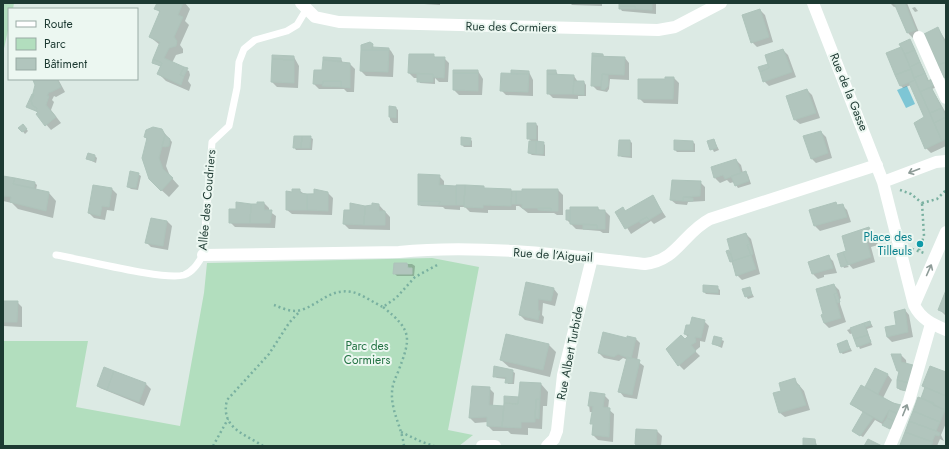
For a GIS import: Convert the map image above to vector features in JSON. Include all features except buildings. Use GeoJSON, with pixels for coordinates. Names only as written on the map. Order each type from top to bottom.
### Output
{"type":"FeatureCollection","features":[{"type":"Feature","properties":{"kind":"street","name":"Rue des Cormiers"},"geometry":{"type":"LineString","coordinates":[[304,6],[315,17],[339,22],[658,30],[675,27],[721,3]]}},
{"type":"Feature","properties":{"kind":"street","name":"Rue de la Gasse"},"geometry":{"type":"LineString","coordinates":[[813,3],[884,182],[914,305]]}},
{"type":"Feature","properties":{"kind":"street"},"geometry":{"type":"LineString","coordinates":[[919,38],[946,98]]}},
{"type":"Feature","properties":{"kind":"street"},"geometry":{"type":"LineString","coordinates":[[884,182],[936,162],[946,161]]}},
{"type":"Feature","properties":{"kind":"street","name":"Rue de l’Aiguail"},"geometry":{"type":"LineString","coordinates":[[203,255],[399,252],[428,249],[592,258],[645,264],[654,263],[664,259],[674,252],[701,224],[710,219],[877,164]]}},
{"type":"Feature","properties":{"kind":"street"},"geometry":{"type":"LineString","coordinates":[[946,232],[914,305],[918,313],[932,324],[946,330]]}},
{"type":"Feature","properties":{"kind":"street","name":"Rue Albert Turbide"},"geometry":{"type":"LineString","coordinates":[[547,446],[554,439],[557,430],[564,375],[592,258]]}},
{"type":"Feature","properties":{"kind":"street"},"geometry":{"type":"LineString","coordinates":[[890,446],[909,401],[932,324]]}},
{"type":"Feature","properties":{"kind":"street"},"geometry":{"type":"LineString","coordinates":[[482,446],[495,446]]}},
{"type":"Feature","properties":{"kind":"lane","name":"Allée des Coudriers"},"geometry":{"type":"LineString","coordinates":[[56,254],[171,276],[184,275],[193,270],[203,255],[212,142],[230,126],[237,88],[239,62],[244,49],[255,40],[287,31],[297,25],[304,6]]}},
{"type":"Feature","properties":{"kind":"path"},"geometry":{"type":"LineString","coordinates":[[884,182],[911,194],[922,203],[924,236],[919,250]]}},
{"type":"Feature","properties":{"kind":"path"},"geometry":{"type":"LineString","coordinates":[[922,203],[937,199],[946,190]]}},
{"type":"Feature","properties":{"kind":"path"},"geometry":{"type":"LineString","coordinates":[[900,247],[919,250],[934,258]]}},
{"type":"Feature","properties":{"kind":"path"},"geometry":{"type":"LineString","coordinates":[[383,307],[396,298],[415,277],[464,250]]}},
{"type":"Feature","properties":{"kind":"path"},"geometry":{"type":"LineString","coordinates":[[263,446],[247,437],[228,419],[225,409],[227,400],[269,354],[289,323],[300,311],[321,298],[340,291],[354,292],[383,307],[400,320],[406,332],[408,342],[392,386],[393,408],[401,431],[404,446]]}},
{"type":"Feature","properties":{"kind":"path"},"geometry":{"type":"LineString","coordinates":[[274,305],[287,310],[300,311]]}},
{"type":"Feature","properties":{"kind":"path"},"geometry":{"type":"LineString","coordinates":[[213,446],[228,419]]}},
{"type":"Feature","properties":{"kind":"path"},"geometry":{"type":"LineString","coordinates":[[401,431],[422,442],[434,446]]}},
{"type":"Feature","properties":{"kind":"green space"},"geometry":{"type":"Polygon","coordinates":[[[3,3],[14,3],[13,8],[8,8],[8,30],[3,53],[3,3]]]}},
{"type":"Feature","properties":{"kind":"green space","name":"Parc des Cormiers"},"geometry":{"type":"Polygon","coordinates":[[[432,258],[479,267],[448,430],[473,435],[459,446],[3,446],[3,341],[88,341],[76,407],[180,426],[204,293],[207,263],[432,258]]]}},
{"type":"Feature","properties":{"kind":"water"},"geometry":{"type":"Polygon","coordinates":[[[907,86],[915,104],[906,108],[897,90],[907,86]]]}},
{"type":"Feature","properties":{"kind":"place","name":"Place des Tilleuls"},"geometry":{"type":"Point","coordinates":[920,244]}}]}
